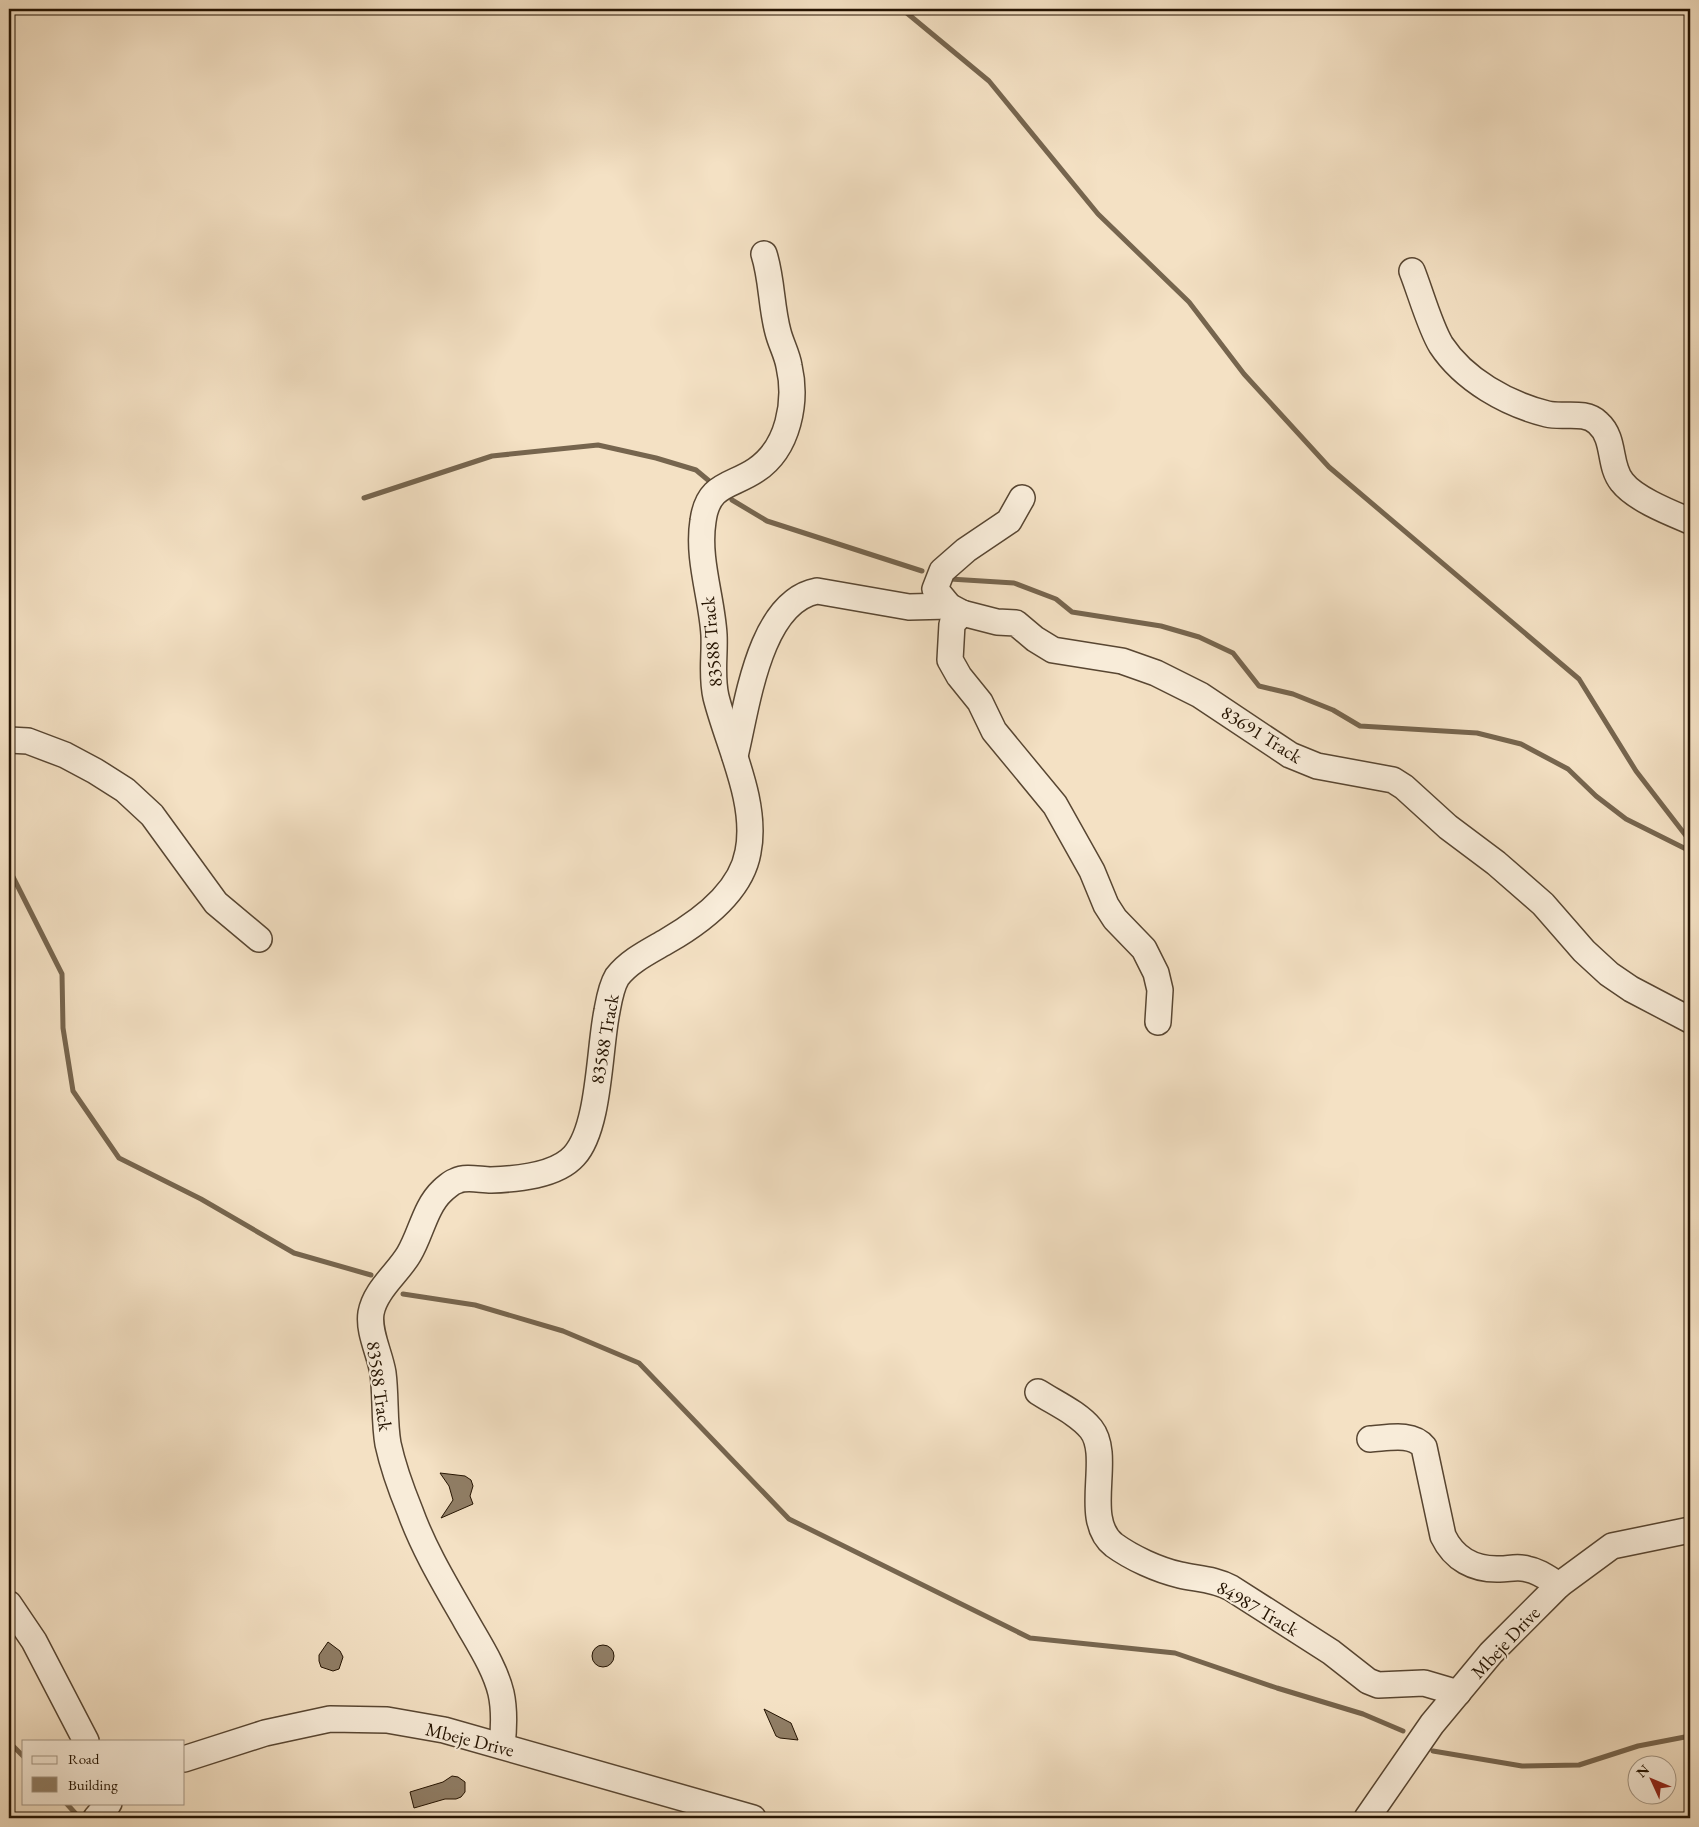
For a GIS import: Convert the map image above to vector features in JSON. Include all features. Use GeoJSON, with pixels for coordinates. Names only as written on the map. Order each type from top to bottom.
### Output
{"type":"FeatureCollection","features":[{"type":"Feature","properties":{"kind":"street","name":"83588 Track"},"geometry":{"type":"LineString","coordinates":[[502,1746],[505,1722],[500,1691],[487,1657],[436,1568],[411,1516],[393,1464],[387,1438],[382,1365],[372,1326],[371,1313],[376,1297],[410,1252],[434,1200],[444,1188],[461,1180],[520,1177],[540,1173],[562,1166],[575,1155],[586,1139],[591,1120],[605,1022],[614,982],[619,974],[646,953],[708,914],[731,888],[748,857],[749,814],[735,756],[716,694],[713,674],[714,634],[706,586],[702,522],[707,504],[715,491],[727,482],[756,470],[769,458],[781,442],[787,426],[791,404],[792,381],[788,360],[778,333],[770,272],[764,254]]}},
{"type":"Feature","properties":{"kind":"street"},"geometry":{"type":"LineString","coordinates":[[1412,271],[1441,344],[1477,382],[1529,409],[1550,415],[1583,416],[1597,421],[1605,431],[1611,444],[1621,481],[1633,492],[1666,511],[1690,521]]}},
{"type":"Feature","properties":{"kind":"street"},"geometry":{"type":"LineString","coordinates":[[1022,498],[1009,521],[966,550],[942,571],[935,589],[955,609],[952,624],[950,660],[959,676],[980,702],[994,731],[1055,805],[1074,836],[1092,871],[1106,905],[1115,919],[1144,949],[1156,973],[1160,990],[1158,1022]]}},
{"type":"Feature","properties":{"kind":"street","name":"83691 Track"},"geometry":{"type":"LineString","coordinates":[[735,756],[765,644],[773,624],[803,594],[817,591],[910,608],[955,609],[997,622],[1016,623],[1035,639],[1053,650],[1122,661],[1156,673],[1200,695],[1290,755],[1317,766],[1392,780],[1404,787],[1462,838],[1513,877],[1544,904],[1584,951],[1609,974],[1630,989],[1690,1020]]}},
{"type":"Feature","properties":{"kind":"street"},"geometry":{"type":"LineString","coordinates":[[9,740],[28,741],[65,755],[125,790],[152,815],[216,903],[259,939]]}},
{"type":"Feature","properties":{"kind":"street","name":"84987 Track"},"geometry":{"type":"LineString","coordinates":[[1038,1392],[1083,1422],[1091,1430],[1098,1442],[1102,1532],[1113,1544],[1153,1565],[1178,1574],[1223,1584],[1331,1652],[1368,1681],[1378,1685],[1424,1683],[1458,1693]]}},
{"type":"Feature","properties":{"kind":"street"},"geometry":{"type":"LineString","coordinates":[[1370,1439],[1410,1437],[1417,1440],[1424,1447],[1443,1536],[1447,1546],[1458,1558],[1470,1565],[1490,1569],[1526,1568],[1559,1585]]}},
{"type":"Feature","properties":{"kind":"street","name":"Mbeje Drive"},"geometry":{"type":"LineString","coordinates":[[1367,1818],[1432,1724],[1491,1653],[1559,1585],[1612,1546],[1690,1530]]}},
{"type":"Feature","properties":{"kind":"street"},"geometry":{"type":"LineString","coordinates":[[9,1604],[34,1642],[85,1740]]}},
{"type":"Feature","properties":{"kind":"street","name":"Mbeje Drive"},"geometry":{"type":"LineString","coordinates":[[185,1759],[266,1733],[330,1719],[387,1720],[444,1730],[753,1818]]}},
{"type":"Feature","properties":{"kind":"street"},"geometry":{"type":"LineString","coordinates":[[96,1818],[109,1804]]}},
{"type":"Feature","properties":{"kind":"building"},"geometry":{"type":"Polygon","coordinates":[[[440,1473],[465,1476],[471,1480],[473,1486],[470,1496],[473,1504],[441,1518],[453,1500],[449,1486],[440,1473]]]}},
{"type":"Feature","properties":{"kind":"building"},"geometry":{"type":"Polygon","coordinates":[[[328,1642],[340,1651],[343,1657],[339,1669],[333,1671],[321,1667],[319,1661],[319,1655],[328,1642]]]}},
{"type":"Feature","properties":{"kind":"building"},"geometry":{"type":"Polygon","coordinates":[[[599,1645],[607,1645],[614,1652],[614,1660],[607,1667],[599,1667],[592,1660],[592,1652],[599,1645]]]}},
{"type":"Feature","properties":{"kind":"building"},"geometry":{"type":"Polygon","coordinates":[[[764,1709],[791,1723],[798,1740],[776,1736],[764,1709]]]}},
{"type":"Feature","properties":{"kind":"building"},"geometry":{"type":"Polygon","coordinates":[[[452,1776],[458,1777],[465,1782],[465,1792],[461,1797],[445,1799],[414,1808],[410,1792],[443,1782],[452,1776]]]}},
{"type":"Feature","properties":{"kind":"waterway"},"geometry":{"type":"LineString","coordinates":[[902,9],[989,81],[1098,214],[1189,302],[1244,374],[1329,467],[1579,679],[1636,771],[1690,841]]}},
{"type":"Feature","properties":{"kind":"waterway"},"geometry":{"type":"LineString","coordinates":[[364,498],[492,456],[598,445],[656,458],[696,470],[714,485]]}},
{"type":"Feature","properties":{"kind":"waterway"},"geometry":{"type":"LineString","coordinates":[[732,500],[767,521],[922,571]]}},
{"type":"Feature","properties":{"kind":"waterway"},"geometry":{"type":"LineString","coordinates":[[950,579],[1014,583],[1056,599],[1072,612],[1161,626],[1199,637],[1233,653],[1259,686],[1293,694],[1333,710],[1360,726],[1477,733],[1521,744],[1568,769],[1596,796],[1626,819],[1690,851]]}},
{"type":"Feature","properties":{"kind":"waterway"},"geometry":{"type":"LineString","coordinates":[[9,869],[62,974],[63,1028],[73,1091],[119,1158],[201,1199],[294,1253],[371,1275]]}},
{"type":"Feature","properties":{"kind":"waterway"},"geometry":{"type":"LineString","coordinates":[[403,1294],[475,1305],[563,1331],[639,1363],[789,1519],[1030,1638],[1175,1653],[1277,1688],[1363,1714],[1403,1731]]}},
{"type":"Feature","properties":{"kind":"waterway"},"geometry":{"type":"LineString","coordinates":[[1433,1751],[1522,1766],[1579,1765],[1638,1746],[1690,1736]]}},
{"type":"Feature","properties":{"kind":"waterway"},"geometry":{"type":"LineString","coordinates":[[9,1742],[22,1755]]}},
{"type":"Feature","properties":{"kind":"waterway"},"geometry":{"type":"LineString","coordinates":[[67,1804],[76,1814]]}}]}
